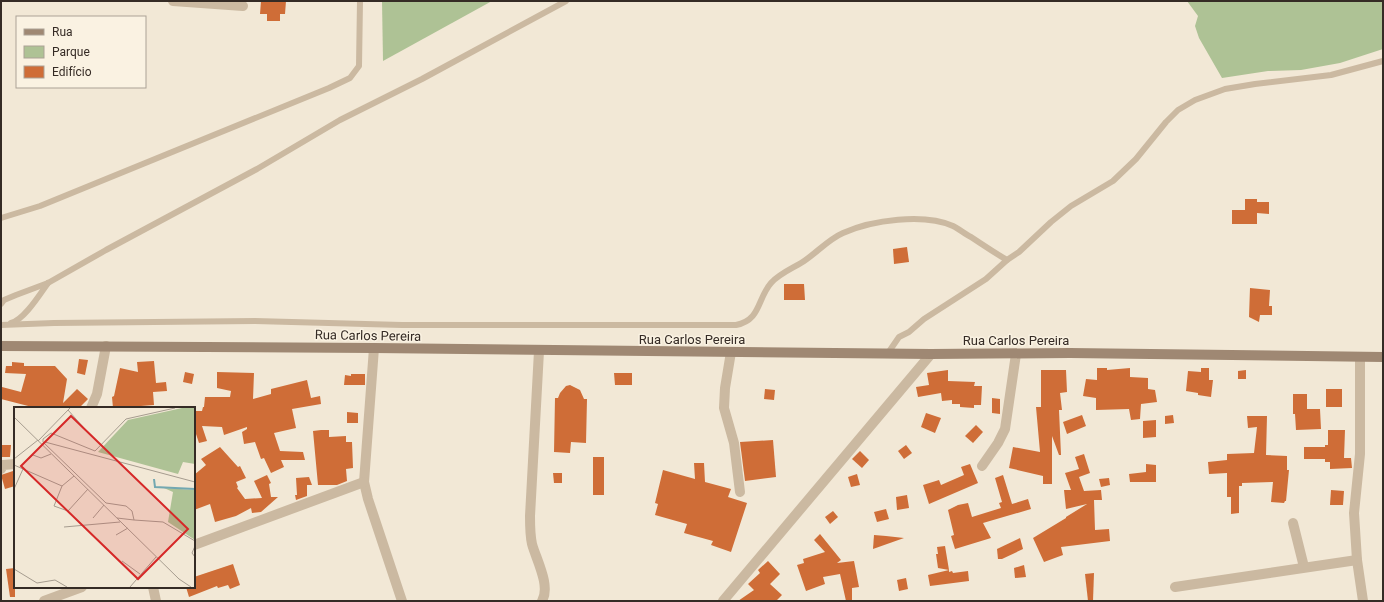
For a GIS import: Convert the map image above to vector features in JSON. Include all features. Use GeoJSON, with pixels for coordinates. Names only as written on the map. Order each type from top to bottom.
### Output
{"type":"FeatureCollection","features":[{"type":"Feature","properties":{"kind":"main road","name":"Rua Carlos Pereira"},"geometry":{"type":"LineString","coordinates":[[1,346],[374,348],[931,354],[1070,353],[1383,357]]}},
{"type":"Feature","properties":{"kind":"street"},"geometry":{"type":"LineString","coordinates":[[173,1],[243,6]]}},
{"type":"Feature","properties":{"kind":"street"},"geometry":{"type":"LineString","coordinates":[[91,407],[97,394],[106,346]]}},
{"type":"Feature","properties":{"kind":"street"},"geometry":{"type":"LineString","coordinates":[[374,348],[364,482],[368,499],[402,601]]}},
{"type":"Feature","properties":{"kind":"street"},"geometry":{"type":"LineString","coordinates":[[539,350],[530,516],[532,543],[546,591],[542,601]]}},
{"type":"Feature","properties":{"kind":"street"},"geometry":{"type":"LineString","coordinates":[[731,352],[725,388],[724,408],[734,443],[740,492]]}},
{"type":"Feature","properties":{"kind":"street"},"geometry":{"type":"LineString","coordinates":[[723,601],[931,354]]}},
{"type":"Feature","properties":{"kind":"street"},"geometry":{"type":"LineString","coordinates":[[982,466],[998,443],[1005,429],[1016,354]]}},
{"type":"Feature","properties":{"kind":"street"},"geometry":{"type":"LineString","coordinates":[[1360,357],[1360,454],[1354,513],[1357,560],[1362,601]]}},
{"type":"Feature","properties":{"kind":"street"},"geometry":{"type":"LineString","coordinates":[[1,470],[3,465],[14,464]]}},
{"type":"Feature","properties":{"kind":"street"},"geometry":{"type":"LineString","coordinates":[[195,545],[364,482]]}},
{"type":"Feature","properties":{"kind":"street"},"geometry":{"type":"LineString","coordinates":[[1293,523],[1304,567]]}},
{"type":"Feature","properties":{"kind":"street"},"geometry":{"type":"LineString","coordinates":[[1175,587],[1357,560]]}},
{"type":"Feature","properties":{"kind":"street"},"geometry":{"type":"LineString","coordinates":[[44,601],[79,588]]}},
{"type":"Feature","properties":{"kind":"street"},"geometry":{"type":"LineString","coordinates":[[153,588],[156,601]]}},
{"type":"Feature","properties":{"kind":"lane"},"geometry":{"type":"LineString","coordinates":[[1,218],[40,206],[329,88],[350,78],[359,66],[360,1]]}},
{"type":"Feature","properties":{"kind":"lane"},"geometry":{"type":"LineString","coordinates":[[1,304],[4,300],[48,283],[257,169],[340,120],[422,79],[566,1]]}},
{"type":"Feature","properties":{"kind":"lane"},"geometry":{"type":"LineString","coordinates":[[888,353],[900,337],[909,332],[924,319],[986,279],[1071,206],[1113,181],[1136,160],[1166,122],[1178,110],[1195,100],[1225,89],[1331,75],[1383,61]]}},
{"type":"Feature","properties":{"kind":"lane"},"geometry":{"type":"LineString","coordinates":[[1,325],[255,321],[402,325],[736,325],[745,323],[751,318],[759,307],[763,295],[771,282],[802,262],[833,239],[844,233],[869,226],[912,219],[937,221],[954,226],[1007,260]]}},
{"type":"Feature","properties":{"kind":"lane"},"geometry":{"type":"LineString","coordinates":[[1,321],[5,324],[13,323],[23,315],[34,303],[48,283]]}},
{"type":"Feature","properties":{"kind":"green space"},"geometry":{"type":"Polygon","coordinates":[[[382,1],[492,1],[383,61],[382,1]]]}},
{"type":"Feature","properties":{"kind":"green space"},"geometry":{"type":"Polygon","coordinates":[[[1187,1],[1383,1],[1383,49],[1340,63],[1301,70],[1268,71],[1222,78],[1199,38],[1195,26],[1198,16],[1187,1]]]}},
{"type":"Feature","properties":{"kind":"building"},"geometry":{"type":"Polygon","coordinates":[[[261,1],[286,1],[285,14],[280,14],[280,21],[267,21],[267,14],[260,14],[261,1]]]}},
{"type":"Feature","properties":{"kind":"building"},"geometry":{"type":"Polygon","coordinates":[[[1245,199],[1257,199],[1257,202],[1269,202],[1269,214],[1257,213],[1257,224],[1232,224],[1232,210],[1245,210],[1245,199]]]}},
{"type":"Feature","properties":{"kind":"building"},"geometry":{"type":"Polygon","coordinates":[[[907,247],[909,262],[894,264],[893,249],[907,247]]]}},
{"type":"Feature","properties":{"kind":"building"},"geometry":{"type":"Polygon","coordinates":[[[784,284],[804,284],[805,300],[784,300],[784,284]]]}},
{"type":"Feature","properties":{"kind":"building"},"geometry":{"type":"Polygon","coordinates":[[[1250,288],[1270,290],[1269,306],[1272,306],[1272,315],[1260,315],[1259,322],[1249,317],[1250,288]]]}},
{"type":"Feature","properties":{"kind":"building"},"geometry":{"type":"Polygon","coordinates":[[[79,359],[88,360],[85,375],[77,373],[79,359]]]}},
{"type":"Feature","properties":{"kind":"building"},"geometry":{"type":"Polygon","coordinates":[[[154,361],[156,383],[166,382],[167,391],[153,392],[154,405],[140,407],[113,407],[112,397],[114,396],[120,368],[138,372],[137,362],[154,361]]]}},
{"type":"Feature","properties":{"kind":"building"},"geometry":{"type":"Polygon","coordinates":[[[12,362],[24,363],[24,366],[55,366],[67,379],[63,403],[77,389],[88,399],[80,407],[32,407],[1,399],[2,387],[21,392],[26,374],[5,373],[6,366],[12,366],[12,362]]]}},
{"type":"Feature","properties":{"kind":"building"},"geometry":{"type":"Polygon","coordinates":[[[1097,368],[1107,368],[1107,370],[1130,368],[1130,377],[1148,378],[1148,389],[1155,390],[1157,402],[1141,404],[1140,419],[1131,420],[1129,409],[1096,410],[1096,398],[1083,396],[1086,379],[1097,380],[1097,368]]]}},
{"type":"Feature","properties":{"kind":"building"},"geometry":{"type":"Polygon","coordinates":[[[1201,368],[1209,368],[1209,380],[1213,380],[1211,397],[1186,391],[1188,371],[1201,372],[1201,368]]]}},
{"type":"Feature","properties":{"kind":"building"},"geometry":{"type":"Polygon","coordinates":[[[948,370],[948,381],[975,382],[974,386],[982,386],[981,405],[974,405],[974,408],[960,407],[960,404],[952,404],[952,400],[942,401],[941,393],[918,397],[916,387],[929,385],[927,373],[948,370]]]}},
{"type":"Feature","properties":{"kind":"building"},"geometry":{"type":"Polygon","coordinates":[[[1041,370],[1066,370],[1067,392],[1060,393],[1062,410],[1059,410],[1061,455],[1059,455],[1052,436],[1052,484],[1043,484],[1043,476],[1009,468],[1013,447],[1040,452],[1036,407],[1041,407],[1041,370]]]}},
{"type":"Feature","properties":{"kind":"building"},"geometry":{"type":"Polygon","coordinates":[[[1246,370],[1246,379],[1238,379],[1238,371],[1246,370]]]}},
{"type":"Feature","properties":{"kind":"building"},"geometry":{"type":"Polygon","coordinates":[[[185,372],[194,374],[192,384],[183,382],[185,372]]]}},
{"type":"Feature","properties":{"kind":"building"},"geometry":{"type":"Polygon","coordinates":[[[217,372],[254,373],[253,399],[271,394],[271,389],[307,380],[311,398],[320,396],[321,404],[292,409],[296,428],[274,433],[280,451],[303,452],[305,460],[281,460],[284,467],[271,473],[264,458],[261,459],[255,442],[244,444],[242,432],[247,429],[247,427],[224,435],[222,427],[202,426],[207,441],[199,443],[195,431],[195,408],[196,411],[202,411],[205,397],[230,397],[231,391],[217,388],[217,372]]]}},
{"type":"Feature","properties":{"kind":"building"},"geometry":{"type":"Polygon","coordinates":[[[614,373],[632,373],[632,385],[615,385],[614,373]]]}},
{"type":"Feature","properties":{"kind":"building"},"geometry":{"type":"Polygon","coordinates":[[[351,374],[365,374],[365,385],[344,385],[345,375],[351,376],[351,374]]]}},
{"type":"Feature","properties":{"kind":"building"},"geometry":{"type":"Polygon","coordinates":[[[570,385],[580,390],[584,399],[587,399],[586,443],[571,442],[570,453],[554,452],[555,398],[558,398],[566,386],[570,385]]]}},
{"type":"Feature","properties":{"kind":"building"},"geometry":{"type":"Polygon","coordinates":[[[765,389],[775,390],[774,400],[764,399],[765,389]]]}},
{"type":"Feature","properties":{"kind":"building"},"geometry":{"type":"Polygon","coordinates":[[[1326,389],[1342,389],[1342,407],[1326,407],[1326,389]]]}},
{"type":"Feature","properties":{"kind":"building"},"geometry":{"type":"Polygon","coordinates":[[[1293,394],[1307,394],[1307,409],[1320,409],[1321,429],[1296,430],[1295,414],[1293,414],[1293,394]]]}},
{"type":"Feature","properties":{"kind":"building"},"geometry":{"type":"Polygon","coordinates":[[[992,398],[1000,399],[1000,414],[992,413],[992,398]]]}},
{"type":"Feature","properties":{"kind":"building"},"geometry":{"type":"Polygon","coordinates":[[[347,412],[358,413],[358,423],[347,423],[347,412]]]}},
{"type":"Feature","properties":{"kind":"building"},"geometry":{"type":"Polygon","coordinates":[[[926,413],[941,418],[935,433],[921,427],[926,413]]]}},
{"type":"Feature","properties":{"kind":"building"},"geometry":{"type":"Polygon","coordinates":[[[1082,415],[1086,426],[1067,434],[1063,422],[1082,415]]]}},
{"type":"Feature","properties":{"kind":"building"},"geometry":{"type":"Polygon","coordinates":[[[1173,415],[1174,423],[1165,424],[1165,416],[1173,415]]]}},
{"type":"Feature","properties":{"kind":"building"},"geometry":{"type":"Polygon","coordinates":[[[1247,416],[1267,416],[1266,455],[1287,456],[1287,470],[1289,470],[1286,501],[1284,503],[1271,502],[1273,482],[1242,483],[1242,486],[1239,486],[1239,513],[1231,514],[1231,497],[1227,497],[1227,473],[1209,474],[1208,462],[1227,460],[1227,454],[1254,453],[1257,427],[1248,428],[1247,416]]]}},
{"type":"Feature","properties":{"kind":"building"},"geometry":{"type":"Polygon","coordinates":[[[1156,420],[1156,437],[1143,438],[1143,421],[1156,420]]]}},
{"type":"Feature","properties":{"kind":"building"},"geometry":{"type":"Polygon","coordinates":[[[976,425],[983,432],[973,443],[965,436],[976,425]]]}},
{"type":"Feature","properties":{"kind":"building"},"geometry":{"type":"Polygon","coordinates":[[[329,430],[329,437],[346,436],[346,442],[352,442],[353,468],[346,469],[347,481],[337,485],[318,485],[313,431],[329,430]]]}},
{"type":"Feature","properties":{"kind":"building"},"geometry":{"type":"Polygon","coordinates":[[[1328,430],[1345,430],[1344,458],[1351,458],[1352,468],[1330,469],[1330,462],[1325,462],[1325,459],[1304,459],[1304,447],[1325,447],[1325,445],[1328,445],[1328,430]]]}},
{"type":"Feature","properties":{"kind":"building"},"geometry":{"type":"Polygon","coordinates":[[[773,440],[776,477],[745,481],[740,442],[773,440]]]}},
{"type":"Feature","properties":{"kind":"building"},"geometry":{"type":"Polygon","coordinates":[[[1,445],[11,445],[10,457],[1,457],[1,445]]]}},
{"type":"Feature","properties":{"kind":"building"},"geometry":{"type":"Polygon","coordinates":[[[906,445],[912,453],[904,459],[898,451],[906,445]]]}},
{"type":"Feature","properties":{"kind":"building"},"geometry":{"type":"Polygon","coordinates":[[[220,447],[238,467],[240,466],[246,478],[236,482],[237,488],[245,499],[262,498],[254,481],[267,475],[271,483],[269,484],[271,497],[278,497],[261,512],[252,513],[251,508],[236,516],[215,522],[210,504],[195,510],[195,474],[206,465],[201,459],[220,447]]]}},
{"type":"Feature","properties":{"kind":"building"},"geometry":{"type":"Polygon","coordinates":[[[860,451],[869,460],[862,468],[852,459],[860,451]]]}},
{"type":"Feature","properties":{"kind":"building"},"geometry":{"type":"Polygon","coordinates":[[[1084,454],[1090,473],[1079,477],[1084,491],[1101,490],[1102,500],[1094,500],[1095,530],[1109,529],[1110,541],[1061,547],[1063,555],[1044,562],[1033,538],[1087,504],[1066,509],[1064,490],[1071,490],[1065,473],[1079,469],[1075,457],[1084,454]]]}},
{"type":"Feature","properties":{"kind":"building"},"geometry":{"type":"Polygon","coordinates":[[[593,457],[604,457],[604,495],[593,495],[593,457]]]}},
{"type":"Feature","properties":{"kind":"building"},"geometry":{"type":"Polygon","coordinates":[[[694,463],[704,463],[705,482],[731,489],[728,497],[747,503],[731,552],[711,545],[713,541],[684,533],[687,524],[655,515],[658,504],[655,503],[663,470],[695,479],[694,463]]]}},
{"type":"Feature","properties":{"kind":"building"},"geometry":{"type":"Polygon","coordinates":[[[970,464],[978,483],[929,504],[923,485],[939,480],[941,485],[964,475],[961,467],[970,464]]]}},
{"type":"Feature","properties":{"kind":"building"},"geometry":{"type":"Polygon","coordinates":[[[1146,464],[1156,465],[1156,482],[1130,482],[1129,474],[1146,472],[1146,464]]]}},
{"type":"Feature","properties":{"kind":"building"},"geometry":{"type":"Polygon","coordinates":[[[13,471],[14,486],[5,489],[1,475],[13,471]]]}},
{"type":"Feature","properties":{"kind":"building"},"geometry":{"type":"Polygon","coordinates":[[[553,473],[562,473],[562,483],[554,483],[553,473]]]}},
{"type":"Feature","properties":{"kind":"building"},"geometry":{"type":"Polygon","coordinates":[[[857,474],[860,485],[851,487],[848,477],[857,474]]]}},
{"type":"Feature","properties":{"kind":"building"},"geometry":{"type":"Polygon","coordinates":[[[1003,475],[1012,504],[1028,499],[1031,509],[983,523],[991,538],[955,549],[951,536],[954,535],[948,510],[958,505],[968,503],[972,517],[1001,508],[999,503],[1002,502],[995,478],[1003,475]]]}},
{"type":"Feature","properties":{"kind":"building"},"geometry":{"type":"Polygon","coordinates":[[[309,477],[312,485],[307,485],[307,496],[296,500],[296,478],[309,477]]]}},
{"type":"Feature","properties":{"kind":"building"},"geometry":{"type":"Polygon","coordinates":[[[1109,478],[1110,485],[1101,487],[1099,479],[1109,478]]]}},
{"type":"Feature","properties":{"kind":"building"},"geometry":{"type":"Polygon","coordinates":[[[1331,490],[1344,491],[1343,505],[1330,505],[1331,490]]]}},
{"type":"Feature","properties":{"kind":"building"},"geometry":{"type":"Polygon","coordinates":[[[907,495],[909,508],[897,510],[896,497],[907,495]]]}},
{"type":"Feature","properties":{"kind":"building"},"geometry":{"type":"Polygon","coordinates":[[[886,509],[889,519],[877,522],[874,512],[886,509]]]}},
{"type":"Feature","properties":{"kind":"building"},"geometry":{"type":"Polygon","coordinates":[[[833,511],[838,517],[830,524],[825,517],[833,511]]]}},
{"type":"Feature","properties":{"kind":"building"},"geometry":{"type":"Polygon","coordinates":[[[820,534],[841,560],[837,563],[854,561],[859,587],[852,588],[852,601],[846,601],[840,574],[823,577],[825,584],[806,591],[797,565],[804,563],[803,559],[825,552],[814,540],[820,534]]]}},
{"type":"Feature","properties":{"kind":"building"},"geometry":{"type":"Polygon","coordinates":[[[874,535],[886,536],[904,538],[873,549],[874,535]]]}},
{"type":"Feature","properties":{"kind":"building"},"geometry":{"type":"Polygon","coordinates":[[[1020,538],[1023,549],[1002,559],[998,559],[997,549],[1020,538]]]}},
{"type":"Feature","properties":{"kind":"building"},"geometry":{"type":"Polygon","coordinates":[[[945,546],[949,570],[938,568],[936,554],[938,554],[937,547],[945,546]]]}},
{"type":"Feature","properties":{"kind":"building"},"geometry":{"type":"Polygon","coordinates":[[[768,561],[780,574],[770,584],[782,595],[776,601],[738,601],[754,590],[748,584],[760,573],[758,570],[768,561]]]}},
{"type":"Feature","properties":{"kind":"building"},"geometry":{"type":"Polygon","coordinates":[[[233,564],[240,585],[230,589],[228,585],[218,588],[217,586],[189,597],[186,588],[195,588],[195,577],[233,564]]]}},
{"type":"Feature","properties":{"kind":"building"},"geometry":{"type":"Polygon","coordinates":[[[1024,565],[1026,577],[1015,578],[1014,568],[1024,565]]]}},
{"type":"Feature","properties":{"kind":"building"},"geometry":{"type":"Polygon","coordinates":[[[14,568],[15,597],[10,597],[6,569],[14,568]]]}},
{"type":"Feature","properties":{"kind":"building"},"geometry":{"type":"Polygon","coordinates":[[[949,570],[949,572],[952,571],[953,573],[968,571],[969,581],[930,586],[928,575],[949,570]]]}},
{"type":"Feature","properties":{"kind":"building"},"geometry":{"type":"Polygon","coordinates":[[[1094,573],[1093,601],[1088,601],[1085,574],[1094,573]]]}},
{"type":"Feature","properties":{"kind":"building"},"geometry":{"type":"Polygon","coordinates":[[[906,578],[908,589],[899,591],[897,580],[906,578]]]}}]}
